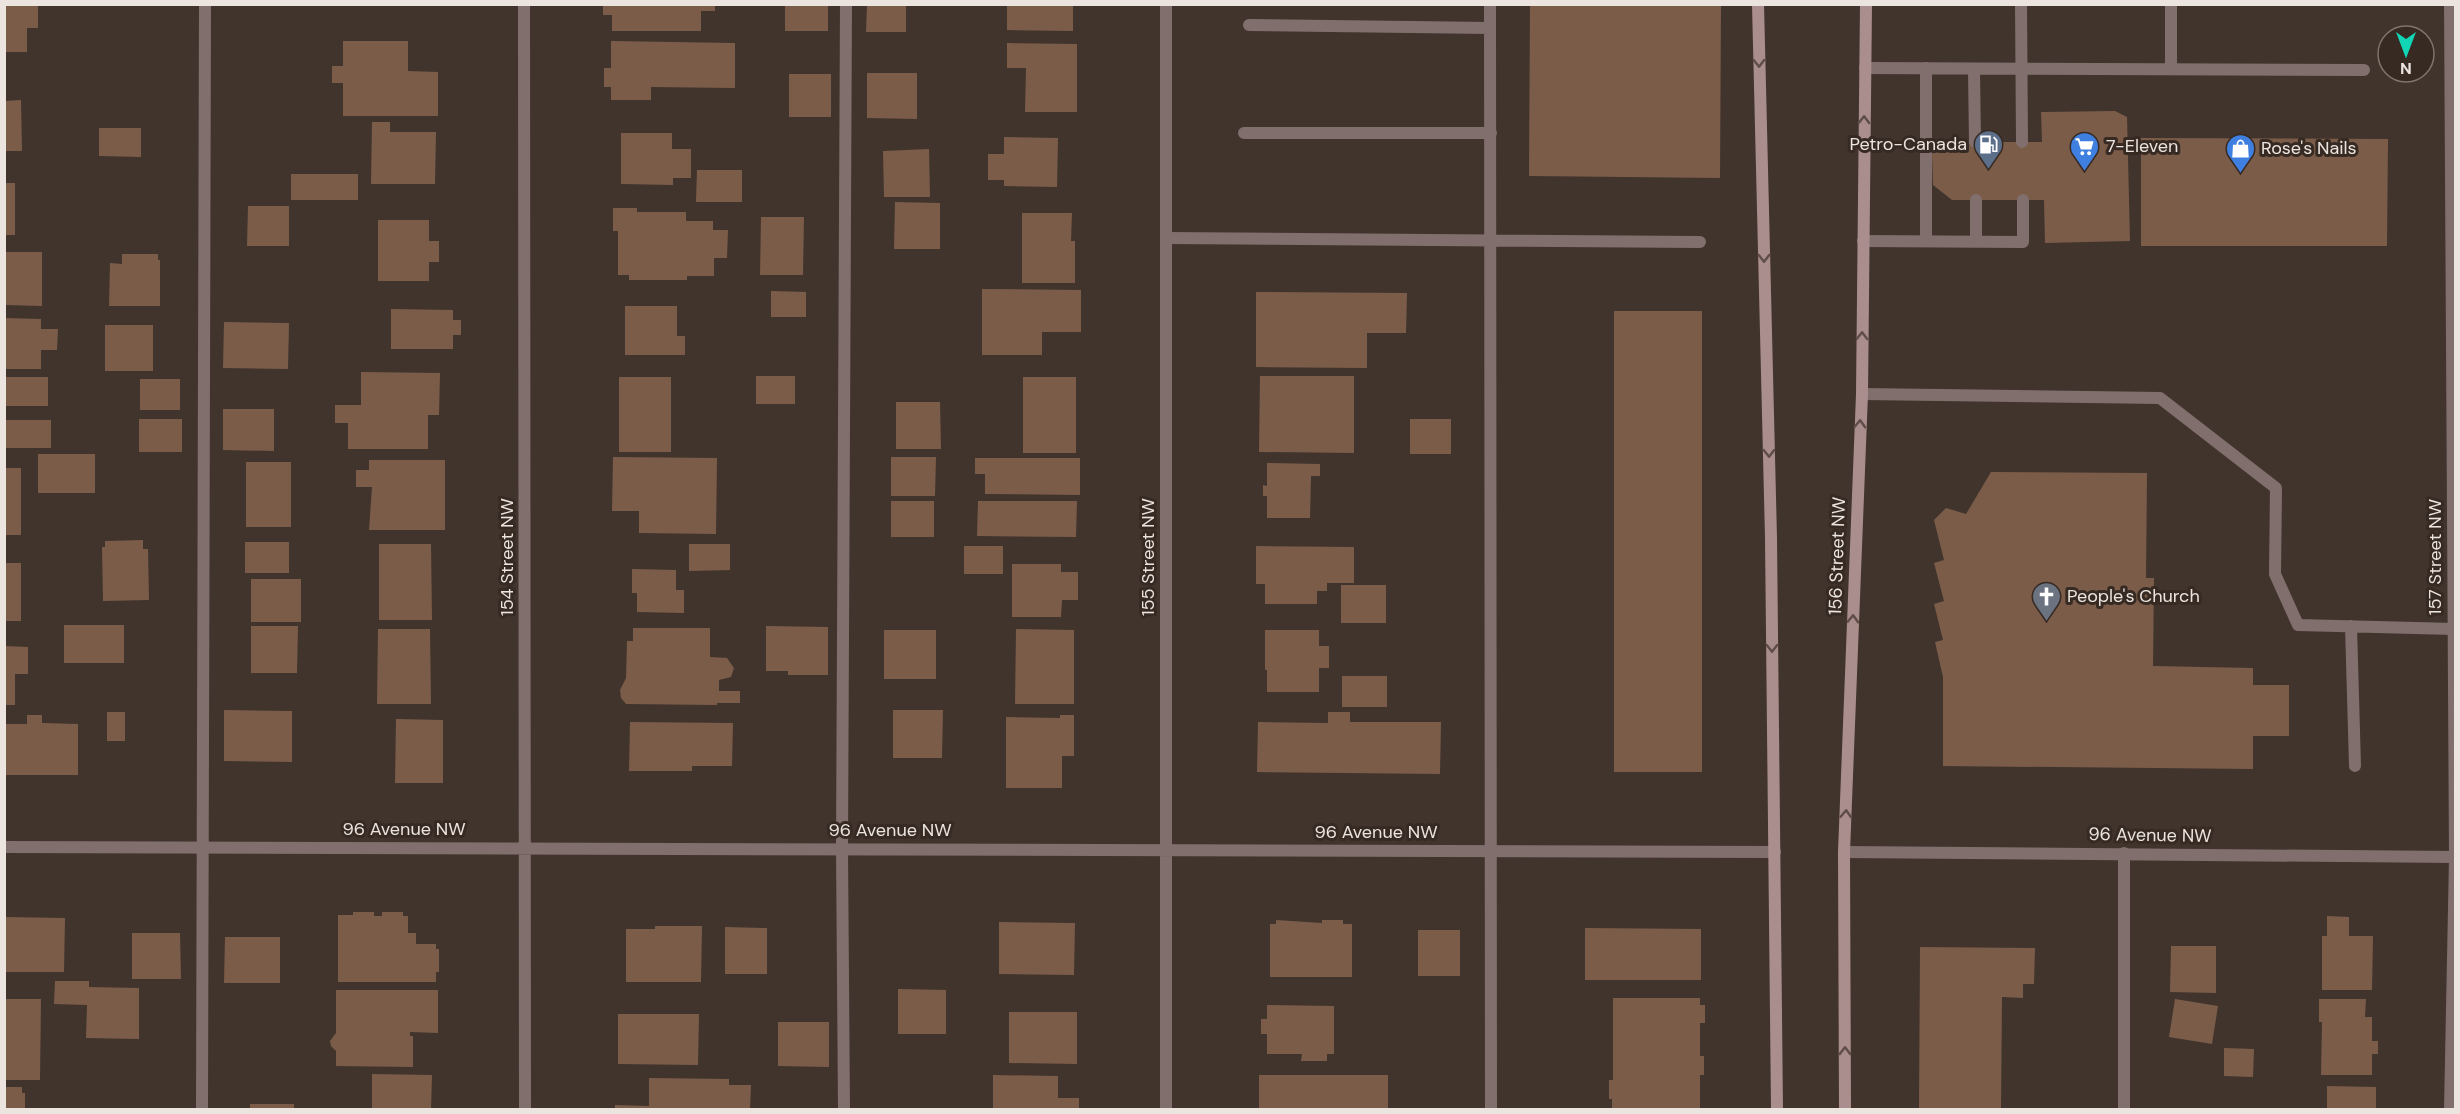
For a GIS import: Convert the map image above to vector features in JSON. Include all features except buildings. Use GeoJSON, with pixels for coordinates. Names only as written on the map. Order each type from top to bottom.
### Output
{"type":"FeatureCollection","features":[{"type":"Feature","properties":{"kind":"main road"},"geometry":{"type":"LineString","coordinates":[[1758,4],[1771,538],[1777,1110]]}},
{"type":"Feature","properties":{"kind":"main road","name":"156 Street NW"},"geometry":{"type":"LineString","coordinates":[[1845,1110],[1844,852],[1862,394],[1866,4]]}},
{"type":"Feature","properties":{"kind":"street"},"geometry":{"type":"LineString","coordinates":[[202,1110],[205,4]]}},
{"type":"Feature","properties":{"kind":"street","name":"154 Street NW"},"geometry":{"type":"LineString","coordinates":[[524,4],[525,1110]]}},
{"type":"Feature","properties":{"kind":"street"},"geometry":{"type":"LineString","coordinates":[[844,1110],[842,848],[846,4]]}},
{"type":"Feature","properties":{"kind":"street","name":"155 Street NW"},"geometry":{"type":"LineString","coordinates":[[1166,4],[1166,1110]]}},
{"type":"Feature","properties":{"kind":"street"},"geometry":{"type":"LineString","coordinates":[[1490,4],[1491,1110]]}},
{"type":"Feature","properties":{"kind":"street"},"geometry":{"type":"LineString","coordinates":[[2020,4],[2022,142]]}},
{"type":"Feature","properties":{"kind":"street"},"geometry":{"type":"LineString","coordinates":[[2171,4],[2171,69]]}},
{"type":"Feature","properties":{"kind":"street","name":"157 Street NW"},"geometry":{"type":"LineString","coordinates":[[2450,4],[2455,856],[2450,1110]]}},
{"type":"Feature","properties":{"kind":"street"},"geometry":{"type":"LineString","coordinates":[[1249,25],[1490,28]]}},
{"type":"Feature","properties":{"kind":"street"},"geometry":{"type":"LineString","coordinates":[[1865,68],[2364,70]]}},
{"type":"Feature","properties":{"kind":"street"},"geometry":{"type":"LineString","coordinates":[[1926,68],[1926,240]]}},
{"type":"Feature","properties":{"kind":"street"},"geometry":{"type":"LineString","coordinates":[[1974,70],[1975,142]]}},
{"type":"Feature","properties":{"kind":"street"},"geometry":{"type":"LineString","coordinates":[[1244,133],[1491,133]]}},
{"type":"Feature","properties":{"kind":"street"},"geometry":{"type":"LineString","coordinates":[[1976,200],[1976,241]]}},
{"type":"Feature","properties":{"kind":"street"},"geometry":{"type":"LineString","coordinates":[[1863,241],[2024,242],[2023,200]]}},
{"type":"Feature","properties":{"kind":"street"},"geometry":{"type":"LineString","coordinates":[[1166,238],[1700,242]]}},
{"type":"Feature","properties":{"kind":"street"},"geometry":{"type":"LineString","coordinates":[[1862,394],[2160,398],[2276,489],[2275,574],[2298,625],[2454,629]]}},
{"type":"Feature","properties":{"kind":"street"},"geometry":{"type":"LineString","coordinates":[[2351,627],[2355,766]]}},
{"type":"Feature","properties":{"kind":"street","name":"96 Avenue NW"},"geometry":{"type":"LineString","coordinates":[[4,848],[526,847],[1775,852]]}},
{"type":"Feature","properties":{"kind":"street","name":"96 Avenue NW"},"geometry":{"type":"LineString","coordinates":[[1844,852],[2455,856]]}},
{"type":"Feature","properties":{"kind":"street"},"geometry":{"type":"LineString","coordinates":[[2124,853],[2124,1110]]}},
{"type":"Feature","properties":{"kind":"place","name":"Petro-Canada"},"geometry":{"type":"Point","coordinates":[1988,170]}},
{"type":"Feature","properties":{"kind":"place","name":"7-Eleven"},"geometry":{"type":"Point","coordinates":[2085,172]}},
{"type":"Feature","properties":{"kind":"place","name":"Rose's Nails"},"geometry":{"type":"Point","coordinates":[2240,174]}},
{"type":"Feature","properties":{"kind":"place","name":"People's Church"},"geometry":{"type":"Point","coordinates":[2046,622]}}]}
